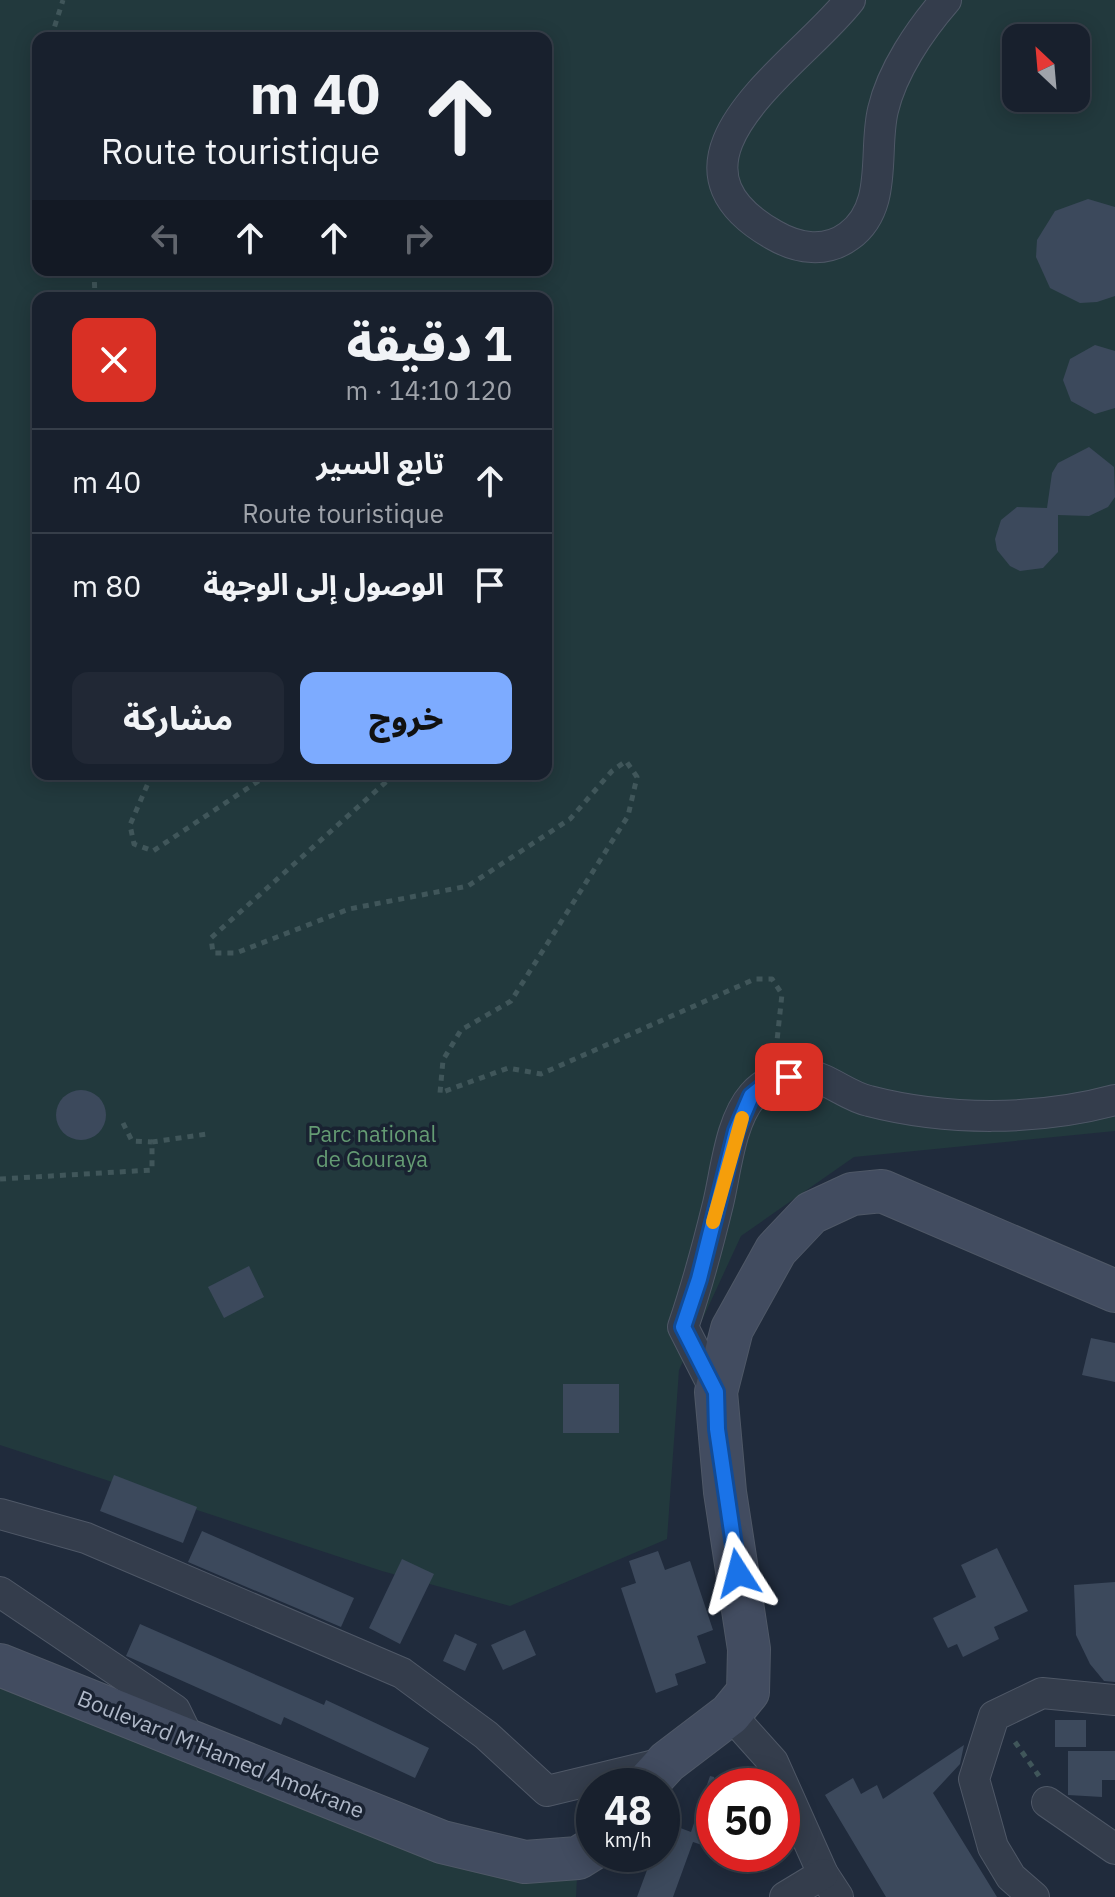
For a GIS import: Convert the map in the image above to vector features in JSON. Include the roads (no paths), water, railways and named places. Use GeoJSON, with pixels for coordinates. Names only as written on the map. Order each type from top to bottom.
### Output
{"type":"FeatureCollection","features":[{"type":"Feature","properties":{"kind":"main road"},"geometry":{"type":"LineString","coordinates":[[663,1768],[730,1714],[748,1692],[749,1649],[725,1492],[716,1392],[732,1329],[776,1250],[811,1213],[852,1194],[882,1191],[1115,1291]]}},
{"type":"Feature","properties":{"kind":"main road","name":"Boulevard M'Hamed Amokrane"},"geometry":{"type":"LineString","coordinates":[[0,1665],[442,1842],[525,1862],[576,1858]]}},
{"type":"Feature","properties":{"kind":"street"},"geometry":{"type":"LineString","coordinates":[[850,0],[812,45],[756,95],[738,117],[728,137],[724,181],[736,202],[754,221],[790,243],[821,248],[849,236],[859,225],[875,189],[883,110],[903,64],[946,0]]}},
{"type":"Feature","properties":{"kind":"street"},"geometry":{"type":"LineString","coordinates":[[716,1392],[683,1327],[699,1279],[736,1131],[751,1096],[772,1079],[806,1075],[828,1082],[857,1098],[916,1113],[1053,1111],[1115,1100]]}},
{"type":"Feature","properties":{"kind":"street"},"geometry":{"type":"LineString","coordinates":[[0,1514],[86,1538],[402,1673],[486,1735],[547,1791],[576,1786]]}},
{"type":"Feature","properties":{"kind":"street"},"geometry":{"type":"LineString","coordinates":[[0,1592],[175,1710],[190,1741]]}},
{"type":"Feature","properties":{"kind":"street"},"geometry":{"type":"LineString","coordinates":[[1034,1897],[1011,1877],[993,1847],[974,1779],[994,1716],[1042,1693],[1115,1700]]}},
{"type":"Feature","properties":{"kind":"street"},"geometry":{"type":"LineString","coordinates":[[730,1714],[773,1762],[831,1886],[785,1897]]}},
{"type":"Feature","properties":{"kind":"street"},"geometry":{"type":"LineString","coordinates":[[1047,1802],[1115,1849]]}},
{"type":"Feature","properties":{"kind":"park label","name":"Parc national de Gouraya"},"geometry":{"type":"Point","coordinates":[372,1146]}}]}
